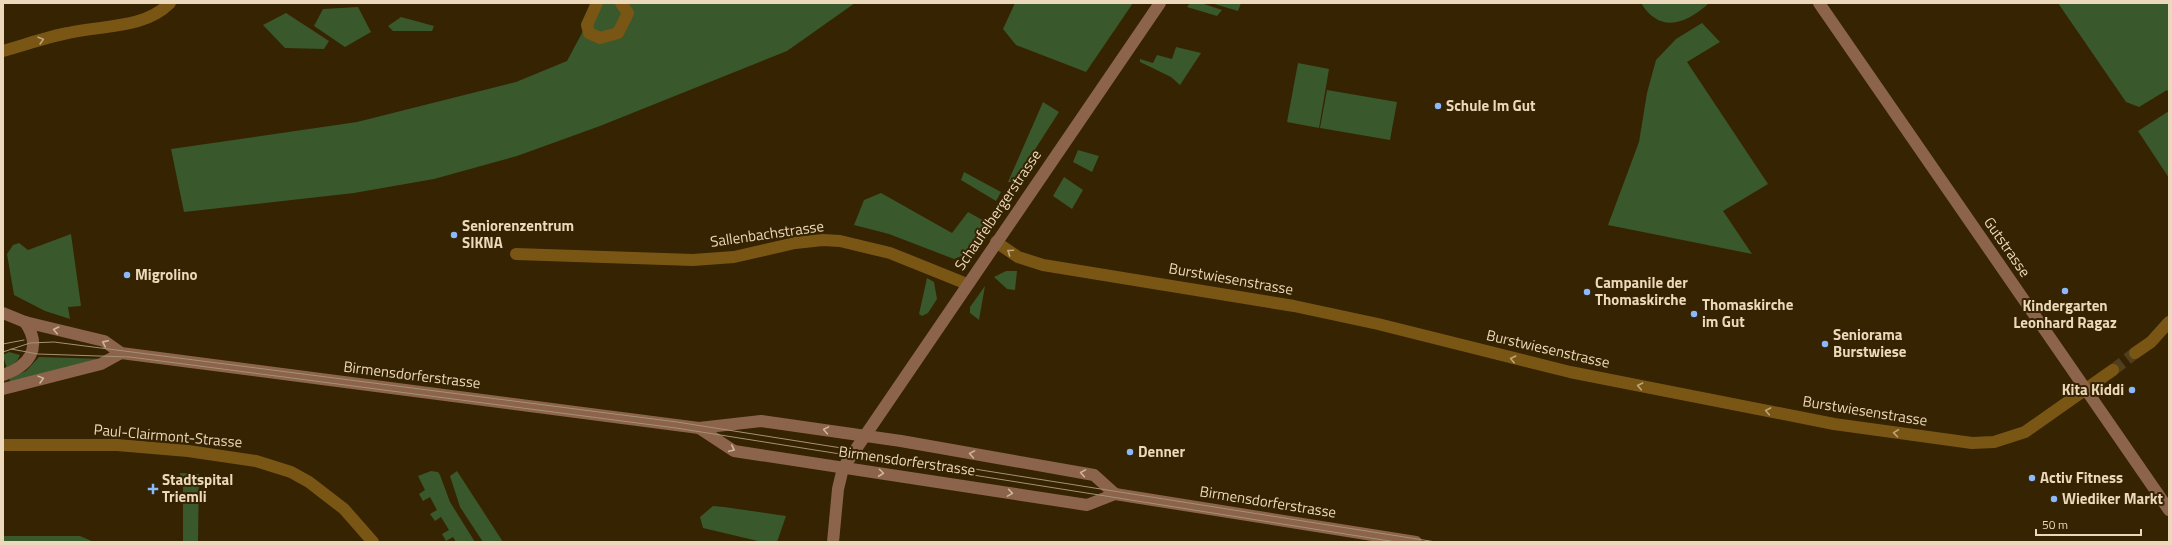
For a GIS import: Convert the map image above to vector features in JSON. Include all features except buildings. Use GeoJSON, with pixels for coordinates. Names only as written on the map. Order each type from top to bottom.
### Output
{"type":"FeatureCollection","features":[{"type":"Feature","properties":{"kind":"main road","name":"Schaufelbergerstrasse"},"geometry":{"type":"LineString","coordinates":[[843,468],[1160,3]]}},
{"type":"Feature","properties":{"kind":"main road","name":"Gutstrasse"},"geometry":{"type":"LineString","coordinates":[[1819,3],[2169,510]]}},
{"type":"Feature","properties":{"kind":"main road","name":"Birmensdorferstrasse"},"geometry":{"type":"LineString","coordinates":[[3,313],[25,322],[104,341],[121,353],[699,428],[761,421],[901,442],[1094,475],[1115,494]]}},
{"type":"Feature","properties":{"kind":"main road"},"geometry":{"type":"LineString","coordinates":[[3,375],[23,366],[32,353],[33,340],[31,331],[25,322]]}},
{"type":"Feature","properties":{"kind":"main road"},"geometry":{"type":"LineString","coordinates":[[3,389],[101,364],[121,353]]}},
{"type":"Feature","properties":{"kind":"main road","name":"Birmensdorferstrasse"},"geometry":{"type":"LineString","coordinates":[[699,428],[734,451],[1087,505],[1115,494],[1416,542]]}},
{"type":"Feature","properties":{"kind":"main road"},"geometry":{"type":"LineString","coordinates":[[833,542],[838,489],[843,468]]}},
{"type":"Feature","properties":{"kind":"street"},"geometry":{"type":"LineString","coordinates":[[3,51],[69,33],[146,20],[161,12],[170,3]]}},
{"type":"Feature","properties":{"kind":"street"},"geometry":{"type":"LineString","coordinates":[[597,3],[587,25],[589,33],[600,38],[618,33],[628,12],[621,3]]}},
{"type":"Feature","properties":{"kind":"street","name":"Sallenbachstrasse"},"geometry":{"type":"LineString","coordinates":[[516,254],[692,260],[734,257],[796,243],[823,240],[840,241],[890,253],[967,284]]}},
{"type":"Feature","properties":{"kind":"street","name":"Burstwiesenstrasse"},"geometry":{"type":"LineString","coordinates":[[996,242],[1018,257],[1043,265],[1294,306],[1378,324],[1570,372],[1834,424],[1934,439],[1972,443],[2006,439],[2024,432],[2113,370]]}},
{"type":"Feature","properties":{"kind":"street"},"geometry":{"type":"LineString","coordinates":[[2135,353],[2151,342],[2169,322]]}},
{"type":"Feature","properties":{"kind":"street","name":"Paul-Clairmont-Strasse"},"geometry":{"type":"LineString","coordinates":[[3,445],[117,445],[188,451],[256,461],[291,472],[309,482],[344,509],[373,542]]}},
{"type":"Feature","properties":{"kind":"green space"},"geometry":{"type":"Polygon","coordinates":[[[598,3],[855,3],[787,51],[600,126],[517,156],[434,179],[354,193],[184,212],[171,149],[357,122],[516,82],[567,61],[598,3]]]}},
{"type":"Feature","properties":{"kind":"green space"},"geometry":{"type":"Polygon","coordinates":[[[1015,3],[1133,3],[1086,72],[1016,45],[1003,29],[1015,3]]]}},
{"type":"Feature","properties":{"kind":"green space"},"geometry":{"type":"Polygon","coordinates":[[[1190,3],[1201,3],[1222,10],[1217,16],[1187,7],[1190,3]]]}},
{"type":"Feature","properties":{"kind":"green space"},"geometry":{"type":"Polygon","coordinates":[[[1211,3],[1241,3],[1238,11],[1211,3]]]}},
{"type":"Feature","properties":{"kind":"green space"},"geometry":{"type":"Polygon","coordinates":[[[1641,3],[1709,3],[1691,16],[1682,20],[1665,22],[1656,19],[1648,13],[1641,3]]]}},
{"type":"Feature","properties":{"kind":"green space"},"geometry":{"type":"Polygon","coordinates":[[[2058,3],[2169,3],[2169,93],[2167,90],[2139,107],[2126,102],[2058,3]]]}},
{"type":"Feature","properties":{"kind":"green space"},"geometry":{"type":"Polygon","coordinates":[[[358,7],[371,32],[345,47],[314,26],[323,9],[358,7]]]}},
{"type":"Feature","properties":{"kind":"green space"},"geometry":{"type":"Polygon","coordinates":[[[286,13],[329,41],[324,49],[285,48],[263,25],[286,13]]]}},
{"type":"Feature","properties":{"kind":"green space"},"geometry":{"type":"Polygon","coordinates":[[[401,17],[434,26],[432,31],[393,31],[388,26],[401,17]]]}},
{"type":"Feature","properties":{"kind":"green space"},"geometry":{"type":"Polygon","coordinates":[[[1702,23],[1720,42],[1687,62],[1768,184],[1723,211],[1752,254],[1608,225],[1639,142],[1647,93],[1656,60],[1676,39],[1702,23]]]}},
{"type":"Feature","properties":{"kind":"green space"},"geometry":{"type":"Polygon","coordinates":[[[1176,47],[1201,53],[1180,85],[1171,77],[1140,62],[1140,59],[1153,63],[1157,55],[1172,59],[1176,47]]]}},
{"type":"Feature","properties":{"kind":"green space"},"geometry":{"type":"Polygon","coordinates":[[[1298,63],[1329,69],[1319,128],[1287,122],[1298,63]]]}},
{"type":"Feature","properties":{"kind":"green space"},"geometry":{"type":"Polygon","coordinates":[[[1327,90],[1397,102],[1390,140],[1320,128],[1327,90]]]}},
{"type":"Feature","properties":{"kind":"green space"},"geometry":{"type":"Polygon","coordinates":[[[1043,102],[1059,112],[1014,182],[1008,182],[1043,102]]]}},
{"type":"Feature","properties":{"kind":"green space"},"geometry":{"type":"Polygon","coordinates":[[[2169,111],[2169,178],[2138,131],[2169,111]]]}},
{"type":"Feature","properties":{"kind":"green space"},"geometry":{"type":"Polygon","coordinates":[[[1078,150],[1099,156],[1092,172],[1073,162],[1078,150]]]}},
{"type":"Feature","properties":{"kind":"green space"},"geometry":{"type":"Polygon","coordinates":[[[964,172],[1001,192],[996,201],[961,180],[964,172]]]}},
{"type":"Feature","properties":{"kind":"green space"},"geometry":{"type":"Polygon","coordinates":[[[1064,177],[1083,190],[1072,209],[1053,196],[1064,177]]]}},
{"type":"Feature","properties":{"kind":"green space"},"geometry":{"type":"Polygon","coordinates":[[[881,193],[952,233],[968,212],[986,222],[964,255],[954,259],[889,234],[854,225],[864,200],[881,193]]]}},
{"type":"Feature","properties":{"kind":"green space"},"geometry":{"type":"Polygon","coordinates":[[[71,234],[81,306],[68,307],[70,319],[45,311],[14,295],[7,254],[13,245],[19,243],[28,250],[71,234]]]}},
{"type":"Feature","properties":{"kind":"green space"},"geometry":{"type":"Polygon","coordinates":[[[1006,271],[1017,271],[1015,290],[1007,289],[994,277],[1006,271]]]}},
{"type":"Feature","properties":{"kind":"green space"},"geometry":{"type":"Polygon","coordinates":[[[927,278],[934,282],[937,299],[928,313],[922,316],[919,314],[927,278]]]}},
{"type":"Feature","properties":{"kind":"green space"},"geometry":{"type":"Polygon","coordinates":[[[985,286],[979,320],[970,313],[970,307],[985,286]]]}},
{"type":"Feature","properties":{"kind":"green space"},"geometry":{"type":"Polygon","coordinates":[[[9,352],[20,355],[17,361],[7,369],[3,355],[9,352]]]}},
{"type":"Feature","properties":{"kind":"green space"},"geometry":{"type":"Polygon","coordinates":[[[39,357],[104,359],[11,383],[9,378],[26,371],[39,357]]]}},
{"type":"Feature","properties":{"kind":"green space"},"geometry":{"type":"Polygon","coordinates":[[[431,471],[438,472],[440,475],[450,502],[475,542],[456,542],[453,537],[446,541],[442,534],[449,530],[441,517],[435,521],[430,514],[437,510],[430,497],[423,501],[419,494],[425,490],[418,476],[431,471]]]}},
{"type":"Feature","properties":{"kind":"green space"},"geometry":{"type":"Polygon","coordinates":[[[457,471],[503,542],[483,542],[460,507],[450,476],[457,471]]]}},
{"type":"Feature","properties":{"kind":"green space"},"geometry":{"type":"Polygon","coordinates":[[[180,473],[199,474],[198,542],[183,542],[183,482],[180,482],[180,473]]]}},
{"type":"Feature","properties":{"kind":"green space"},"geometry":{"type":"Polygon","coordinates":[[[713,506],[786,516],[777,542],[762,542],[703,528],[700,517],[713,506]]]}},
{"type":"Feature","properties":{"kind":"green space"},"geometry":{"type":"Polygon","coordinates":[[[3,536],[80,536],[94,542],[3,542],[3,536]]]}},
{"type":"Feature","properties":{"kind":"tunnel"},"geometry":{"type":"LineString","coordinates":[[2113,370],[2135,353]]}},
{"type":"Feature","properties":{"kind":"tram line"},"geometry":{"type":"LineString","coordinates":[[3,344],[24,340]]}},
{"type":"Feature","properties":{"kind":"tram line"},"geometry":{"type":"LineString","coordinates":[[3,352],[30,343],[54,342],[677,422],[1436,542]]}},
{"type":"Feature","properties":{"kind":"tram line"},"geometry":{"type":"LineString","coordinates":[[11,349],[38,354],[130,357],[676,428],[1396,542]]}},
{"type":"Feature","properties":{"kind":"place","name":"Schule Im Gut"},"geometry":{"type":"Point","coordinates":[1438,106]}},
{"type":"Feature","properties":{"kind":"place","name":"Seniorenzentrum SIKNA"},"geometry":{"type":"Point","coordinates":[454,235]}},
{"type":"Feature","properties":{"kind":"place","name":"Migrolino"},"geometry":{"type":"Point","coordinates":[127,275]}},
{"type":"Feature","properties":{"kind":"place","name":"Kindergarten Leonhard Ragaz"},"geometry":{"type":"Point","coordinates":[2065,291]}},
{"type":"Feature","properties":{"kind":"place","name":"Campanile der Thomaskirche"},"geometry":{"type":"Point","coordinates":[1587,292]}},
{"type":"Feature","properties":{"kind":"place","name":"Thomaskirche im Gut"},"geometry":{"type":"Point","coordinates":[1694,314]}},
{"type":"Feature","properties":{"kind":"place","name":"Seniorama Burstwiese"},"geometry":{"type":"Point","coordinates":[1825,344]}},
{"type":"Feature","properties":{"kind":"place","name":"Kita Kiddi"},"geometry":{"type":"Point","coordinates":[2132,390]}},
{"type":"Feature","properties":{"kind":"place","name":"Denner"},"geometry":{"type":"Point","coordinates":[1130,452]}},
{"type":"Feature","properties":{"kind":"place","name":"Activ Fitness"},"geometry":{"type":"Point","coordinates":[2032,478]}},
{"type":"Feature","properties":{"kind":"place","name":"Stadtspital Triemli"},"geometry":{"type":"Point","coordinates":[153,489]}},
{"type":"Feature","properties":{"kind":"place","name":"Wiediker Markt"},"geometry":{"type":"Point","coordinates":[2054,499]}}]}
